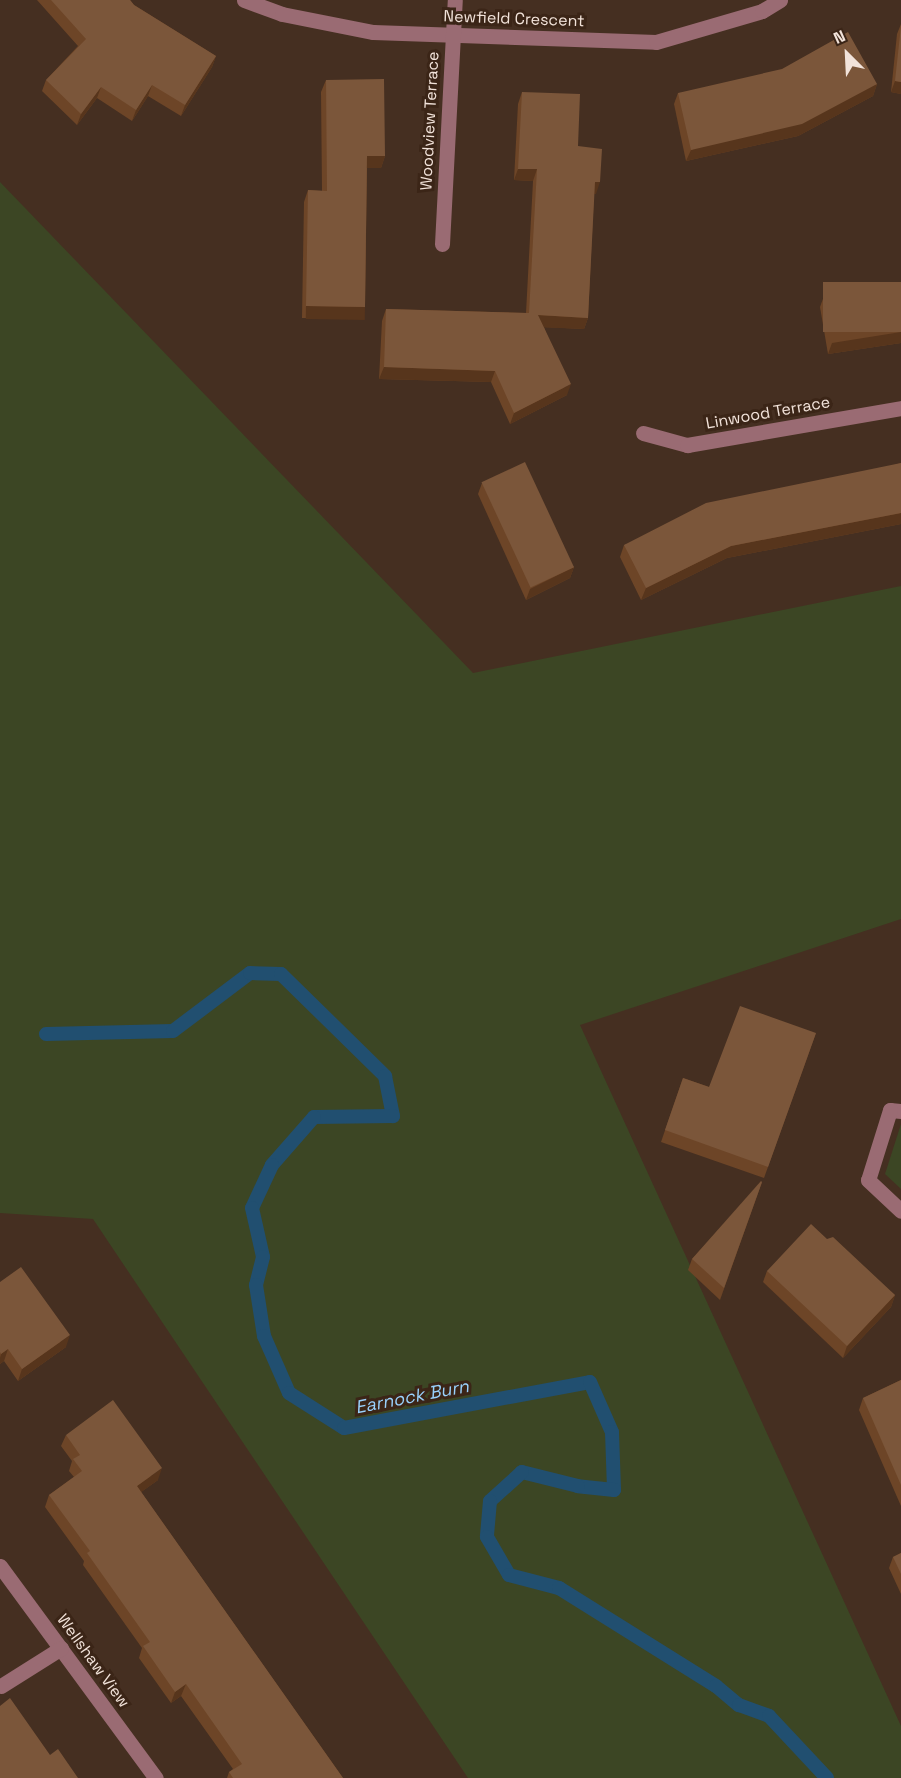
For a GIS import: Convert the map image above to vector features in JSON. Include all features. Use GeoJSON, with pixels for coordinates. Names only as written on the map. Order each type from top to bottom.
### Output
{"type":"FeatureCollection","features":[{"type":"Feature","properties":{"kind":"street","name":"Newfield Crescent"},"geometry":{"type":"LineString","coordinates":[[244,0],[282,14],[373,32],[656,42],[762,11],[780,0]]}},
{"type":"Feature","properties":{"kind":"street","name":"Woodview Terrace"},"geometry":{"type":"LineString","coordinates":[[442,244],[454,0]]}},
{"type":"Feature","properties":{"kind":"street","name":"Linwood Terrace"},"geometry":{"type":"LineString","coordinates":[[643,434],[687,446],[901,408]]}},
{"type":"Feature","properties":{"kind":"street"},"geometry":{"type":"LineString","coordinates":[[901,1111],[890,1110],[868,1180],[901,1211]]}},
{"type":"Feature","properties":{"kind":"street","name":"Wellshaw View"},"geometry":{"type":"LineString","coordinates":[[0,1566],[156,1778]]}},
{"type":"Feature","properties":{"kind":"street"},"geometry":{"type":"LineString","coordinates":[[1,1686],[61,1648]]}},
{"type":"Feature","properties":{"kind":"green space"},"geometry":{"type":"Polygon","coordinates":[[[0,182],[473,673],[901,586],[901,919],[580,1025],[901,1726],[901,1778],[468,1778],[93,1219],[0,1213],[0,182]]]}},
{"type":"Feature","properties":{"kind":"green space"},"geometry":{"type":"Polygon","coordinates":[[[901,1124],[901,1189],[885,1174],[901,1124]]]}},
{"type":"Feature","properties":{"kind":"building"},"geometry":{"type":"Polygon","coordinates":[[[51,0],[130,0],[134,5],[216,56],[185,105],[152,85],[136,110],[101,87],[81,114],[46,80],[86,39],[51,0]]]}},
{"type":"Feature","properties":{"kind":"building"},"geometry":{"type":"Polygon","coordinates":[[[901,26],[901,82],[895,81],[901,26]]]}},
{"type":"Feature","properties":{"kind":"building"},"geometry":{"type":"Polygon","coordinates":[[[848,32],[877,84],[802,124],[691,150],[678,93],[782,69],[848,32]]]}},
{"type":"Feature","properties":{"kind":"building"},"geometry":{"type":"Polygon","coordinates":[[[384,79],[385,156],[367,156],[365,307],[306,306],[308,190],[327,191],[326,80],[384,79]]]}},
{"type":"Feature","properties":{"kind":"building"},"geometry":{"type":"Polygon","coordinates":[[[522,92],[580,94],[578,146],[602,149],[600,182],[595,182],[588,318],[538,315],[571,384],[514,413],[495,371],[384,367],[386,309],[529,313],[537,169],[518,169],[522,92]]]}},
{"type":"Feature","properties":{"kind":"building"},"geometry":{"type":"Polygon","coordinates":[[[823,282],[901,282],[901,332],[823,332],[823,282]]]}},
{"type":"Feature","properties":{"kind":"building"},"geometry":{"type":"Polygon","coordinates":[[[525,462],[574,567],[531,587],[481,482],[525,462]]]}},
{"type":"Feature","properties":{"kind":"building"},"geometry":{"type":"Polygon","coordinates":[[[901,463],[901,513],[731,546],[646,588],[624,545],[706,503],[901,463]]]}},
{"type":"Feature","properties":{"kind":"building"},"geometry":{"type":"Polygon","coordinates":[[[740,1006],[816,1033],[768,1167],[665,1130],[683,1078],[709,1087],[740,1006]]]}},
{"type":"Feature","properties":{"kind":"building"},"geometry":{"type":"Polygon","coordinates":[[[762,1182],[724,1288],[692,1259],[762,1182]]]}},
{"type":"Feature","properties":{"kind":"building"},"geometry":{"type":"Polygon","coordinates":[[[811,1224],[827,1239],[833,1237],[895,1295],[847,1346],[767,1271],[811,1224]]]}},
{"type":"Feature","properties":{"kind":"building"},"geometry":{"type":"Polygon","coordinates":[[[21,1267],[70,1335],[22,1369],[8,1349],[1,1354],[0,1352],[0,1282],[21,1267]]]}},
{"type":"Feature","properties":{"kind":"building"},"geometry":{"type":"Polygon","coordinates":[[[901,1380],[901,1485],[863,1398],[901,1380]]]}},
{"type":"Feature","properties":{"kind":"building"},"geometry":{"type":"Polygon","coordinates":[[[113,1400],[162,1468],[137,1486],[343,1778],[233,1778],[229,1772],[242,1764],[186,1684],[175,1692],[143,1646],[150,1642],[87,1553],[90,1551],[49,1495],[82,1471],[73,1459],[80,1455],[66,1435],[113,1400]]]}},
{"type":"Feature","properties":{"kind":"building"},"geometry":{"type":"Polygon","coordinates":[[[901,1553],[901,1574],[893,1557],[901,1553]]]}},
{"type":"Feature","properties":{"kind":"building"},"geometry":{"type":"Polygon","coordinates":[[[10,1698],[50,1755],[58,1749],[78,1778],[0,1778],[0,1706],[10,1698]]]}},
{"type":"Feature","properties":{"kind":"waterway","name":"Earnock Burn"},"geometry":{"type":"LineString","coordinates":[[46,1034],[173,1031],[250,973],[281,974],[385,1076],[393,1116],[314,1117],[272,1165],[252,1208],[263,1257],[256,1285],[264,1336],[289,1393],[344,1428],[590,1382],[612,1432],[614,1490],[578,1486],[522,1472],[490,1501],[487,1537],[509,1575],[559,1588],[716,1686],[739,1705],[769,1716],[827,1778]]}}]}
